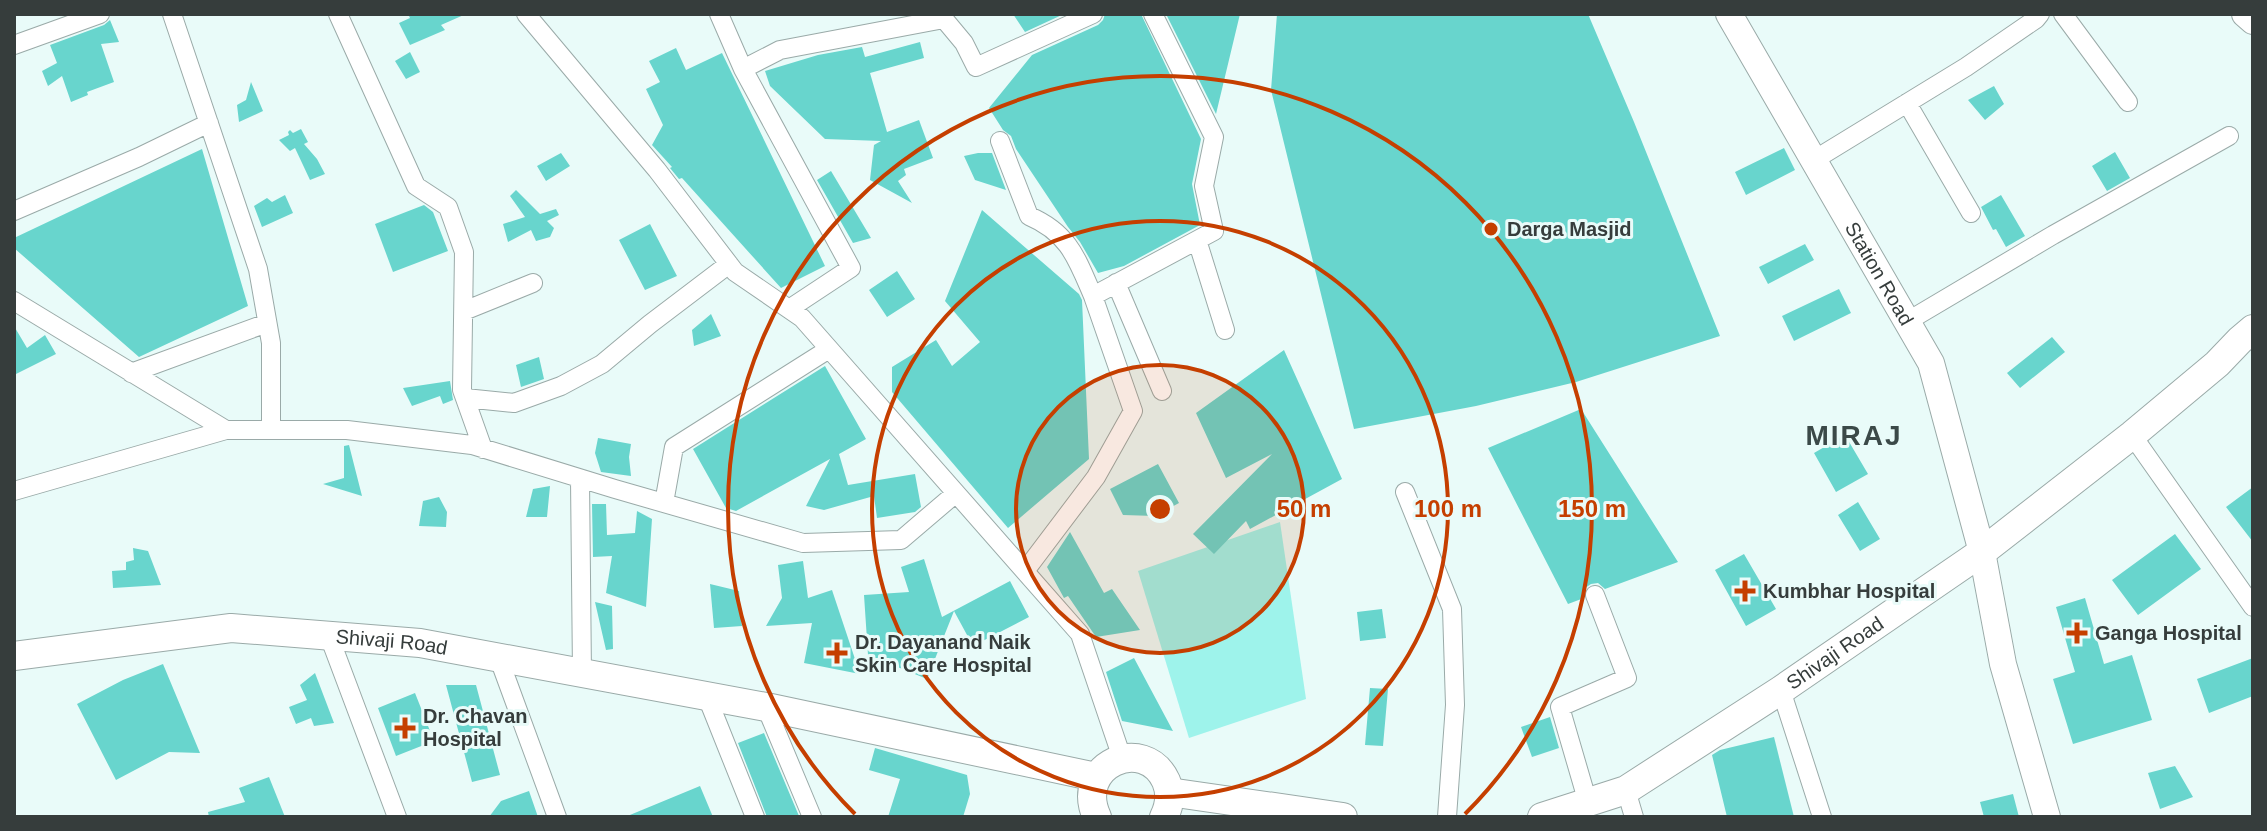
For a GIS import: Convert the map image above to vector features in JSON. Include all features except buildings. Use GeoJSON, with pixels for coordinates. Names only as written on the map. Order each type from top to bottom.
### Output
{"type":"FeatureCollection","features":[{"type":"Feature","properties":{"kind":"main road","name":"Station Road"},"geometry":{"type":"LineString","coordinates":[[1729,14],[1931,363],[1982,552],[2003,664],[2047,817]]}},
{"type":"Feature","properties":{"kind":"main road"},"geometry":{"type":"LineString","coordinates":[[2245,14],[2253,21]]}},
{"type":"Feature","properties":{"kind":"main road","name":"Shivaji Road"},"geometry":{"type":"LineString","coordinates":[[1542,817],[1588,803],[1630,804],[1781,690],[1982,552],[2217,364],[2249,342]]}},
{"type":"Feature","properties":{"kind":"main road","name":"Shivaji Road"},"geometry":{"type":"LineString","coordinates":[[14,656],[231,628],[420,643],[766,707],[1096,777]]}},
{"type":"Feature","properties":{"kind":"main road"},"geometry":{"type":"LineString","coordinates":[[1097,817],[1091,798],[1096,777],[1107,765],[1122,758],[1144,760],[1161,772],[1167,805],[1343,817]]}},
{"type":"Feature","properties":{"kind":"street"},"geometry":{"type":"LineString","coordinates":[[14,45],[100,14]]}},
{"type":"Feature","properties":{"kind":"street"},"geometry":{"type":"LineString","coordinates":[[172,14],[258,269],[271,343],[271,430]]}},
{"type":"Feature","properties":{"kind":"street"},"geometry":{"type":"LineString","coordinates":[[338,14],[416,186],[448,207],[464,252],[462,390],[483,449]]}},
{"type":"Feature","properties":{"kind":"street"},"geometry":{"type":"LineString","coordinates":[[526,14],[657,170],[735,272],[802,318],[1080,634],[1122,758]]}},
{"type":"Feature","properties":{"kind":"street"},"geometry":{"type":"LineString","coordinates":[[719,14],[743,69],[851,268],[789,309]]}},
{"type":"Feature","properties":{"kind":"street"},"geometry":{"type":"LineString","coordinates":[[743,69],[780,50],[944,19],[964,43],[976,67],[1093,14]]}},
{"type":"Feature","properties":{"kind":"street"},"geometry":{"type":"LineString","coordinates":[[1093,296],[1214,231],[1204,186],[1214,137],[1153,14]]}},
{"type":"Feature","properties":{"kind":"street"},"geometry":{"type":"LineString","coordinates":[[2063,14],[2128,102]]}},
{"type":"Feature","properties":{"kind":"street"},"geometry":{"type":"LineString","coordinates":[[1814,160],[1966,67],[2029,18]]}},
{"type":"Feature","properties":{"kind":"street"},"geometry":{"type":"LineString","coordinates":[[1907,103],[1971,213]]}},
{"type":"Feature","properties":{"kind":"street"},"geometry":{"type":"LineString","coordinates":[[14,211],[209,123]]}},
{"type":"Feature","properties":{"kind":"street"},"geometry":{"type":"LineString","coordinates":[[1908,321],[2229,136]]}},
{"type":"Feature","properties":{"kind":"street"},"geometry":{"type":"LineString","coordinates":[[1000,141],[1029,216],[1045,223],[1073,249],[1093,296],[1133,411],[1096,477],[1025,571]]}},
{"type":"Feature","properties":{"kind":"street"},"geometry":{"type":"LineString","coordinates":[[1197,240],[1225,330]]}},
{"type":"Feature","properties":{"kind":"street"},"geometry":{"type":"LineString","coordinates":[[465,398],[514,403],[561,386],[602,364],[729,264]]}},
{"type":"Feature","properties":{"kind":"street"},"geometry":{"type":"LineString","coordinates":[[464,311],[533,283]]}},
{"type":"Feature","properties":{"kind":"street"},"geometry":{"type":"LineString","coordinates":[[1116,283],[1162,391]]}},
{"type":"Feature","properties":{"kind":"street"},"geometry":{"type":"LineString","coordinates":[[14,301],[226,430]]}},
{"type":"Feature","properties":{"kind":"street"},"geometry":{"type":"LineString","coordinates":[[131,373],[267,323]]}},
{"type":"Feature","properties":{"kind":"street"},"geometry":{"type":"LineString","coordinates":[[664,503],[674,447],[829,349]]}},
{"type":"Feature","properties":{"kind":"street"},"geometry":{"type":"LineString","coordinates":[[14,491],[226,430],[347,430],[472,445],[803,543],[901,540],[956,493]]}},
{"type":"Feature","properties":{"kind":"street"},"geometry":{"type":"LineString","coordinates":[[2132,435],[2253,607]]}},
{"type":"Feature","properties":{"kind":"street"},"geometry":{"type":"LineString","coordinates":[[580,479],[582,674]]}},
{"type":"Feature","properties":{"kind":"street"},"geometry":{"type":"LineString","coordinates":[[1405,492],[1452,609],[1455,705],[1447,817]]}},
{"type":"Feature","properties":{"kind":"street"},"geometry":{"type":"LineString","coordinates":[[1588,803],[1560,707],[1627,678],[1595,595]]}},
{"type":"Feature","properties":{"kind":"street"},"geometry":{"type":"LineString","coordinates":[[329,636],[397,817]]}},
{"type":"Feature","properties":{"kind":"street"},"geometry":{"type":"LineString","coordinates":[[499,659],[557,817]]}},
{"type":"Feature","properties":{"kind":"street"},"geometry":{"type":"LineString","coordinates":[[1781,690],[1822,817]]}},
{"type":"Feature","properties":{"kind":"street"},"geometry":{"type":"LineString","coordinates":[[707,697],[755,817]]}},
{"type":"Feature","properties":{"kind":"street"},"geometry":{"type":"LineString","coordinates":[[766,707],[812,817]]}},
{"type":"Feature","properties":{"kind":"shaded area"},"geometry":{"type":"Polygon","coordinates":[[[1280,522],[1306,699],[1189,738],[1138,571],[1280,522]]]}},
{"type":"Feature","properties":{"kind":"place","name":"Darga Masjid"},"geometry":{"type":"Point","coordinates":[1491,229]}},
{"type":"Feature","properties":{"kind":"place","name":"Kumbhar Hospital"},"geometry":{"type":"Point","coordinates":[1745,591]}},
{"type":"Feature","properties":{"kind":"place","name":"Ganga Hospital"},"geometry":{"type":"Point","coordinates":[2077,633]}},
{"type":"Feature","properties":{"kind":"place","name":"Dr. Dayanand Naik Skin Care Hospital"},"geometry":{"type":"Point","coordinates":[837,653]}},
{"type":"Feature","properties":{"kind":"place","name":"Dr. Chavan Hospital"},"geometry":{"type":"Point","coordinates":[405,728]}},
{"type":"Feature","properties":{"kind":"district","name":"MIRAJ"},"geometry":{"type":"Point","coordinates":[1854,435]}}]}
